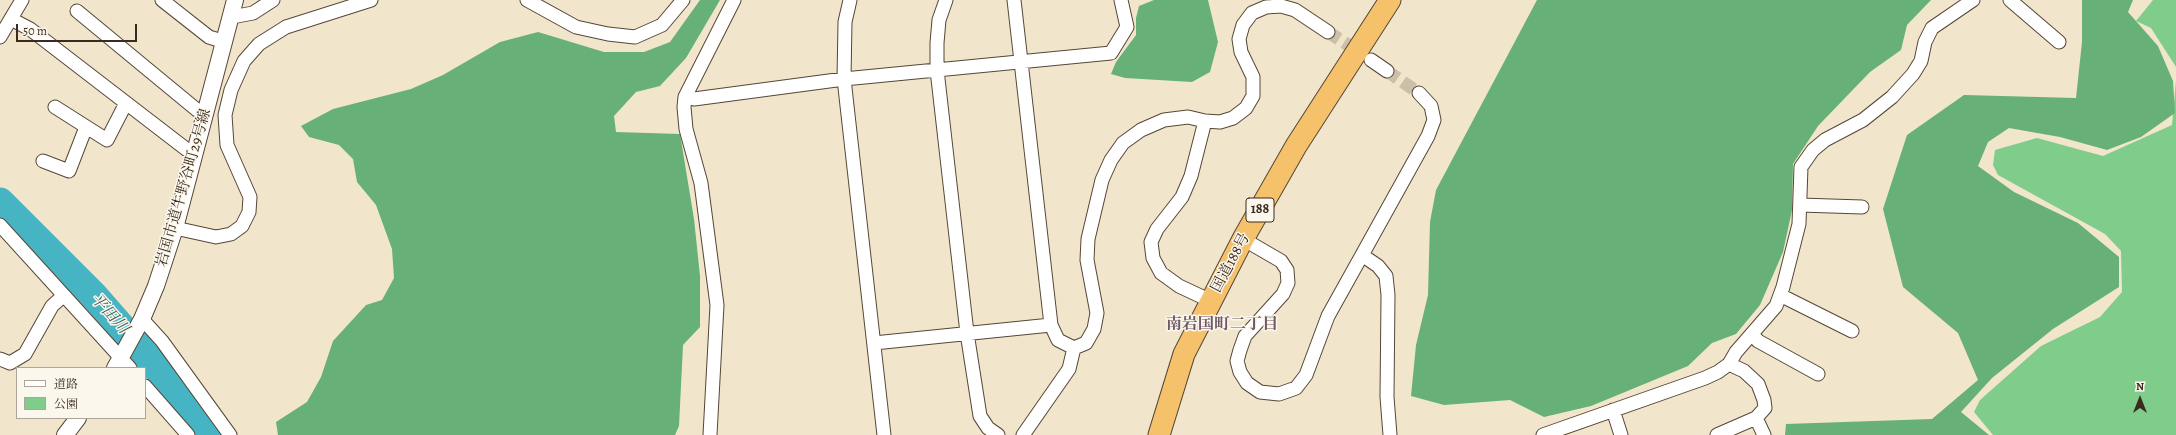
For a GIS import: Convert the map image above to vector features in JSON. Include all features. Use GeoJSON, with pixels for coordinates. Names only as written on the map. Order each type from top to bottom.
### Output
{"type":"FeatureCollection","features":[{"type":"Feature","properties":{"kind":"highway","name":"国道188号"},"geometry":{"type":"LineString","coordinates":[[1159,435],[1184,354],[1243,239],[1296,146],[1390,0]]}},
{"type":"Feature","properties":{"kind":"street"},"geometry":{"type":"LineString","coordinates":[[0,37],[22,0]]}},
{"type":"Feature","properties":{"kind":"street"},"geometry":{"type":"LineString","coordinates":[[162,0],[209,37],[225,42]]}},
{"type":"Feature","properties":{"kind":"street","name":"岩国市道牛野谷町29号線"},"geometry":{"type":"LineString","coordinates":[[122,362],[156,286],[175,228],[236,0]]}},
{"type":"Feature","properties":{"kind":"street"},"geometry":{"type":"LineString","coordinates":[[232,17],[253,13],[273,0]]}},
{"type":"Feature","properties":{"kind":"street"},"geometry":{"type":"LineString","coordinates":[[175,228],[216,237],[231,234],[242,226],[249,212],[250,196],[227,145],[225,115],[231,90],[244,61],[259,44],[286,27],[371,0]]}},
{"type":"Feature","properties":{"kind":"street"},"geometry":{"type":"LineString","coordinates":[[527,0],[576,27],[608,34],[635,37],[662,25],[681,1]]}},
{"type":"Feature","properties":{"kind":"street"},"geometry":{"type":"LineString","coordinates":[[710,435],[717,305],[701,183],[686,129],[684,108],[685,97],[734,0]]}},
{"type":"Feature","properties":{"kind":"street"},"geometry":{"type":"LineString","coordinates":[[850,0],[845,22],[844,79],[884,435]]}},
{"type":"Feature","properties":{"kind":"street"},"geometry":{"type":"LineString","coordinates":[[946,0],[940,20],[937,43],[937,70],[966,333],[980,416],[988,428],[998,435]]}},
{"type":"Feature","properties":{"kind":"street"},"geometry":{"type":"LineString","coordinates":[[1014,0],[1051,325],[1058,340],[1074,348],[1086,343],[1094,329],[1097,313],[1087,260],[1088,239],[1102,180],[1111,160],[1123,143],[1140,130],[1164,120],[1188,117],[1205,121],[1220,122],[1233,118],[1246,108],[1253,96],[1253,76],[1240,52],[1239,39],[1243,25],[1252,13],[1266,7],[1282,6],[1295,10],[1328,32]]}},
{"type":"Feature","properties":{"kind":"street"},"geometry":{"type":"LineString","coordinates":[[685,97],[694,99],[844,79],[1111,53],[1127,27],[1121,0]]}},
{"type":"Feature","properties":{"kind":"street"},"geometry":{"type":"LineString","coordinates":[[1543,435],[1705,378],[1718,372],[1729,364],[1776,306],[1795,247],[1799,224],[1801,168],[1813,150],[1825,140],[1863,120],[1892,97],[1913,74],[1921,61],[1925,42],[1932,28],[1973,0]]}},
{"type":"Feature","properties":{"kind":"street"},"geometry":{"type":"LineString","coordinates":[[2010,0],[2059,42]]}},
{"type":"Feature","properties":{"kind":"street"},"geometry":{"type":"LineString","coordinates":[[77,11],[197,110],[206,112]]}},
{"type":"Feature","properties":{"kind":"street"},"geometry":{"type":"LineString","coordinates":[[11,19],[30,29],[186,149],[195,152]]}},
{"type":"Feature","properties":{"kind":"street"},"geometry":{"type":"LineString","coordinates":[[1371,60],[1387,71]]}},
{"type":"Feature","properties":{"kind":"street"},"geometry":{"type":"LineString","coordinates":[[1243,239],[1281,261],[1287,270],[1288,283],[1283,294],[1245,336],[1237,361],[1240,372],[1247,383],[1260,392],[1279,394],[1296,388],[1306,375],[1328,316],[1428,136],[1434,120],[1431,106],[1419,93]]}},
{"type":"Feature","properties":{"kind":"street"},"geometry":{"type":"LineString","coordinates":[[55,107],[107,140],[126,103]]}},
{"type":"Feature","properties":{"kind":"street"},"geometry":{"type":"LineString","coordinates":[[1205,121],[1191,176],[1182,197],[1157,228],[1151,242],[1153,258],[1161,273],[1179,286],[1211,301]]}},
{"type":"Feature","properties":{"kind":"street"},"geometry":{"type":"LineString","coordinates":[[43,161],[69,172],[86,127]]}},
{"type":"Feature","properties":{"kind":"street"},"geometry":{"type":"LineString","coordinates":[[1800,205],[1862,207]]}},
{"type":"Feature","properties":{"kind":"street"},"geometry":{"type":"LineString","coordinates":[[0,225],[122,362]]}},
{"type":"Feature","properties":{"kind":"street"},"geometry":{"type":"LineString","coordinates":[[1362,255],[1378,266],[1386,276],[1388,295],[1387,397],[1390,435]]}},
{"type":"Feature","properties":{"kind":"street"},"geometry":{"type":"LineString","coordinates":[[1780,295],[1852,331]]}},
{"type":"Feature","properties":{"kind":"street"},"geometry":{"type":"LineString","coordinates":[[0,359],[10,363],[25,354],[52,306],[63,296]]}},
{"type":"Feature","properties":{"kind":"street"},"geometry":{"type":"LineString","coordinates":[[141,320],[162,341],[201,392],[230,435]]}},
{"type":"Feature","properties":{"kind":"street"},"geometry":{"type":"LineString","coordinates":[[874,343],[1051,325]]}},
{"type":"Feature","properties":{"kind":"street"},"geometry":{"type":"LineString","coordinates":[[1752,334],[1758,342],[1818,374]]}},
{"type":"Feature","properties":{"kind":"street"},"geometry":{"type":"LineString","coordinates":[[1023,435],[1068,369],[1074,348]]}},
{"type":"Feature","properties":{"kind":"street"},"geometry":{"type":"LineString","coordinates":[[1717,435],[1756,418],[1765,408],[1764,400],[1758,384],[1744,371],[1729,364]]}},
{"type":"Feature","properties":{"kind":"street"},"geometry":{"type":"LineString","coordinates":[[146,387],[188,435]]}},
{"type":"Feature","properties":{"kind":"street"},"geometry":{"type":"LineString","coordinates":[[1613,410],[1621,435]]}},
{"type":"Feature","properties":{"kind":"street"},"geometry":{"type":"LineString","coordinates":[[1756,418],[1764,435]]}},
{"type":"Feature","properties":{"kind":"street"},"geometry":{"type":"LineString","coordinates":[[65,435],[77,419]]}},
{"type":"Feature","properties":{"kind":"green space"},"geometry":{"type":"Polygon","coordinates":[[[700,0],[720,0],[686,58],[660,86],[636,92],[614,116],[616,132],[680,134],[694,219],[700,276],[700,327],[683,345],[679,426],[675,435],[278,435],[276,422],[307,402],[321,377],[333,341],[366,305],[382,300],[394,278],[392,249],[376,205],[357,182],[353,159],[339,145],[309,137],[301,126],[333,109],[411,89],[443,75],[500,42],[538,32],[604,52],[644,52],[670,42],[700,0]]]}},
{"type":"Feature","properties":{"kind":"green space"},"geometry":{"type":"Polygon","coordinates":[[[1154,0],[1208,0],[1218,42],[1210,72],[1192,82],[1125,78],[1111,74],[1116,62],[1136,35],[1136,18],[1139,6],[1154,0]]]}},
{"type":"Feature","properties":{"kind":"green space"},"geometry":{"type":"Polygon","coordinates":[[[1537,0],[1931,0],[1907,25],[1901,50],[1870,72],[1818,126],[1793,164],[1792,210],[1783,252],[1760,305],[1736,334],[1712,343],[1688,366],[1591,406],[1544,417],[1510,400],[1444,405],[1411,396],[1416,345],[1428,295],[1430,222],[1436,190],[1537,0]]]}},
{"type":"Feature","properties":{"kind":"green space"},"geometry":{"type":"Polygon","coordinates":[[[2082,0],[2133,0],[2128,12],[2158,46],[2173,81],[2175,113],[2141,137],[2107,150],[2060,137],[2009,128],[1988,142],[1978,166],[2014,192],[2078,223],[2119,257],[2119,287],[2053,329],[1992,378],[1961,412],[1989,435],[1785,435],[1786,424],[1932,419],[1978,380],[1958,333],[1903,287],[1883,209],[1907,135],[1964,95],[2076,98],[2082,42],[2082,0]]]}},
{"type":"Feature","properties":{"kind":"green space"},"geometry":{"type":"Polygon","coordinates":[[[2153,0],[2176,0],[2176,67],[2151,28],[2136,21],[2153,0]]]}},
{"type":"Feature","properties":{"kind":"green space"},"geometry":{"type":"Polygon","coordinates":[[[2176,81],[2176,435],[1993,435],[1974,412],[1980,400],[2041,346],[2100,317],[2122,292],[2121,251],[2105,234],[1998,175],[1993,165],[1995,150],[2037,138],[2103,156],[2172,125],[2176,81]]]}},
{"type":"Feature","properties":{"kind":"waterway","name":"平田川"},"geometry":{"type":"LineString","coordinates":[[0,202],[94,296],[190,408],[207,435]]}},
{"type":"Feature","properties":{"kind":"tunnel"},"geometry":{"type":"LineString","coordinates":[[1328,32],[1364,55]]}},
{"type":"Feature","properties":{"kind":"tunnel"},"geometry":{"type":"LineString","coordinates":[[1387,71],[1419,93]]}},
{"type":"Feature","properties":{"kind":"district","name":"南岩国町二丁目"},"geometry":{"type":"Point","coordinates":[1222,325]}}]}
